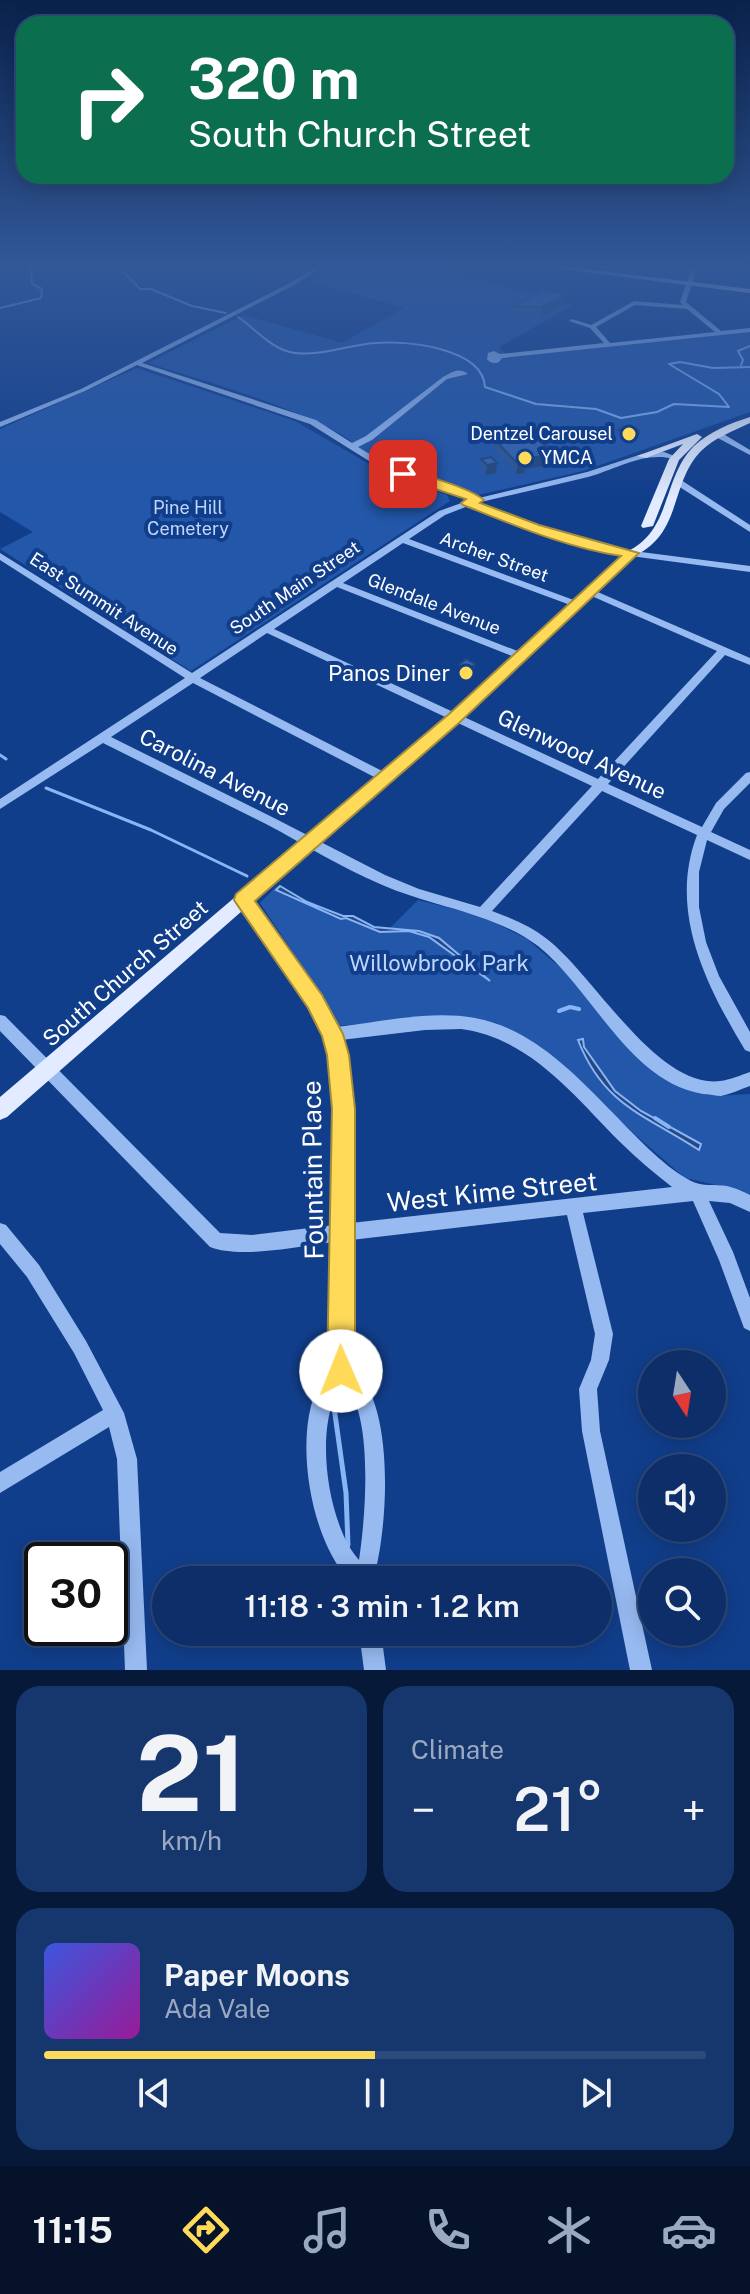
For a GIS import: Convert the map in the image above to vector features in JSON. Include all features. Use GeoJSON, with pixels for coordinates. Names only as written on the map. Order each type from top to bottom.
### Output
{"type":"FeatureCollection","features":[{"type":"Feature","properties":{"kind":"main road","name":"South Church Street"},"geometry":{"type":"LineString","coordinates":[[634,552],[633,547],[651,519],[675,458],[750,413]]}},
{"type":"Feature","properties":{"kind":"main road","name":"South Church Street"},"geometry":{"type":"LineString","coordinates":[[0,1110],[454,718],[576,604],[634,552],[642,549],[659,526],[694,452],[707,437],[750,420]]}},
{"type":"Feature","properties":{"kind":"main road"},"geometry":{"type":"LineString","coordinates":[[639,457],[707,437]]}},
{"type":"Feature","properties":{"kind":"main road"},"geometry":{"type":"LineString","coordinates":[[675,458],[680,461],[675,474],[679,480]]}},
{"type":"Feature","properties":{"kind":"street"},"geometry":{"type":"LineString","coordinates":[[0,425],[173,345]]}},
{"type":"Feature","properties":{"kind":"street"},"geometry":{"type":"LineString","coordinates":[[499,356],[591,345]]}},
{"type":"Feature","properties":{"kind":"street"},"geometry":{"type":"LineString","coordinates":[[137,363],[313,422],[388,469],[478,500]]}},
{"type":"Feature","properties":{"kind":"street"},"geometry":{"type":"LineString","coordinates":[[351,447],[369,438],[454,374]]}},
{"type":"Feature","properties":{"kind":"street"},"geometry":{"type":"LineString","coordinates":[[707,437],[750,453]]}},
{"type":"Feature","properties":{"kind":"street","name":"South Main Street"},"geometry":{"type":"LineString","coordinates":[[0,805],[438,515],[467,503],[589,474],[639,457],[675,458]]}},
{"type":"Feature","properties":{"kind":"street"},"geometry":{"type":"LineString","coordinates":[[679,480],[750,529]]}},
{"type":"Feature","properties":{"kind":"street"},"geometry":{"type":"LineString","coordinates":[[445,488],[467,503],[580,543],[750,569]]}},
{"type":"Feature","properties":{"kind":"street"},"geometry":{"type":"LineString","coordinates":[[438,515],[454,501],[455,495]]}},
{"type":"Feature","properties":{"kind":"street","name":"Archer Street"},"geometry":{"type":"LineString","coordinates":[[401,539],[576,604]]}},
{"type":"Feature","properties":{"kind":"street","name":"East Summit Avenue"},"geometry":{"type":"LineString","coordinates":[[0,556],[192,678],[384,777]]}},
{"type":"Feature","properties":{"kind":"street","name":"Glendale Avenue"},"geometry":{"type":"LineString","coordinates":[[335,583],[521,656]]}},
{"type":"Feature","properties":{"kind":"street"},"geometry":{"type":"LineString","coordinates":[[590,592],[750,662]]}},
{"type":"Feature","properties":{"kind":"street","name":"Glenwood Avenue"},"geometry":{"type":"LineString","coordinates":[[266,629],[750,855]]}},
{"type":"Feature","properties":{"kind":"street"},"geometry":{"type":"LineString","coordinates":[[484,911],[724,650]]}},
{"type":"Feature","properties":{"kind":"street","name":"Carolina Avenue"},"geometry":{"type":"LineString","coordinates":[[103,738],[398,887],[484,911],[518,926],[560,958],[620,1029],[657,1066],[692,1086],[727,1089],[750,1079]]}},
{"type":"Feature","properties":{"kind":"street"},"geometry":{"type":"LineString","coordinates":[[750,776],[727,796],[703,833],[691,882],[695,928],[716,988],[750,1045]]}},
{"type":"Feature","properties":{"kind":"street","name":"Fountain Place"},"geometry":{"type":"LineString","coordinates":[[243,900],[297,974],[332,1034],[343,1094],[341,1371],[326,1391],[321,1405],[318,1466],[335,1543],[363,1580],[374,1541],[372,1442],[358,1384],[341,1371]]}},
{"type":"Feature","properties":{"kind":"street","name":"West Kime Street"},"geometry":{"type":"LineString","coordinates":[[0,1021],[216,1241],[237,1244],[697,1192]]}},
{"type":"Feature","properties":{"kind":"street"},"geometry":{"type":"LineString","coordinates":[[332,1034],[459,1023],[492,1028],[513,1036],[537,1051],[672,1178],[697,1192],[715,1191],[750,1204]]}},
{"type":"Feature","properties":{"kind":"street"},"geometry":{"type":"LineString","coordinates":[[697,1192],[727,1258],[750,1322]]}},
{"type":"Feature","properties":{"kind":"street"},"geometry":{"type":"LineString","coordinates":[[573,1207],[604,1334],[600,1360],[588,1389],[591,1431],[641,1670]]}},
{"type":"Feature","properties":{"kind":"street"},"geometry":{"type":"LineString","coordinates":[[0,1231],[33,1271],[80,1347],[115,1413],[127,1459],[136,1670]]}},
{"type":"Feature","properties":{"kind":"street"},"geometry":{"type":"LineString","coordinates":[[0,1483],[115,1413]]}},
{"type":"Feature","properties":{"kind":"street"},"geometry":{"type":"LineString","coordinates":[[372,1646],[375,1670]]}},
{"type":"Feature","properties":{"kind":"green space"},"geometry":{"type":"Polygon","coordinates":[[[184,345],[503,345],[499,347],[508,357],[620,345],[750,345],[750,412],[583,471],[474,496],[366,458],[354,444],[302,415],[148,363],[184,345]]]}},
{"type":"Feature","properties":{"kind":"green space","name":"Pine Hill Cemetery"},"geometry":{"type":"Polygon","coordinates":[[[137,368],[295,421],[385,473],[447,495],[450,501],[191,671],[0,549],[33,532],[0,512],[0,429],[137,368]]]}},
{"type":"Feature","properties":{"kind":"green space","name":"Willowbrook Park"},"geometry":{"type":"Polygon","coordinates":[[[277,886],[357,924],[388,930],[418,900],[481,916],[527,939],[570,976],[612,1031],[647,1065],[688,1090],[716,1096],[750,1094],[750,1196],[744,1191],[685,1178],[579,1086],[541,1047],[494,1022],[423,1019],[337,1026],[312,981],[260,903],[277,886]]]}},
{"type":"Feature","properties":{"kind":"shaded area"},"geometry":{"type":"Polygon","coordinates":[[[280,886],[307,902],[343,916],[353,916],[374,927],[419,931],[439,938],[490,981],[429,937],[409,931],[380,932],[346,918],[341,919],[276,890],[280,886]]]}},
{"type":"Feature","properties":{"kind":"shaded area"},"geometry":{"type":"Polygon","coordinates":[[[583,1039],[584,1047],[615,1091],[641,1111],[701,1144],[699,1150],[643,1117],[613,1094],[588,1062],[578,1040],[583,1039]]]}},
{"type":"Feature","properties":{"kind":"building"},"geometry":{"type":"Polygon","coordinates":[[[628,426],[639,431],[639,434],[628,435],[618,430],[628,426]]]}},
{"type":"Feature","properties":{"kind":"building"},"geometry":{"type":"Polygon","coordinates":[[[518,435],[521,438],[533,436],[556,454],[522,459],[525,463],[518,464],[494,439],[518,435]]]}},
{"type":"Feature","properties":{"kind":"building"},"geometry":{"type":"Polygon","coordinates":[[[491,457],[497,463],[487,465],[481,459],[491,457]]]}},
{"type":"Feature","properties":{"kind":"building"},"geometry":{"type":"Polygon","coordinates":[[[466,659],[475,664],[469,670],[459,665],[466,659]]]}},
{"type":"Feature","properties":{"kind":"waterway"},"geometry":{"type":"LineString","coordinates":[[276,345],[295,353],[315,353],[360,345]]}},
{"type":"Feature","properties":{"kind":"waterway"},"geometry":{"type":"LineString","coordinates":[[422,345],[441,349],[471,363],[481,374],[485,387],[536,404],[596,409],[621,418],[657,412],[674,404],[729,407],[719,394],[669,364],[680,362],[713,368],[750,367]]}},
{"type":"Feature","properties":{"kind":"waterway"},"geometry":{"type":"LineString","coordinates":[[741,365],[743,360],[738,351],[750,346]]}},
{"type":"Feature","properties":{"kind":"waterway"},"geometry":{"type":"LineString","coordinates":[[0,755],[6,759]]}},
{"type":"Feature","properties":{"kind":"waterway"},"geometry":{"type":"LineString","coordinates":[[46,788],[151,830],[247,876]]}},
{"type":"Feature","properties":{"kind":"waterway"},"geometry":{"type":"LineString","coordinates":[[559,1011],[570,1007],[579,1009]]}},
{"type":"Feature","properties":{"kind":"waterway"},"geometry":{"type":"LineString","coordinates":[[655,1118],[669,1127]]}},
{"type":"Feature","properties":{"kind":"waterway"},"geometry":{"type":"LineString","coordinates":[[333,1400],[346,1493],[348,1545]]}},
{"type":"Feature","properties":{"kind":"place","name":"Dentzel Carousel"},"geometry":{"type":"Point","coordinates":[629,434]}},
{"type":"Feature","properties":{"kind":"place","name":"YMCA"},"geometry":{"type":"Point","coordinates":[525,458]}},
{"type":"Feature","properties":{"kind":"place","name":"Panos Diner"},"geometry":{"type":"Point","coordinates":[466,673]}},
{"type":"Feature","properties":{"kind":"route"},"geometry":{"type":"LineString","coordinates":[[341,1371],[344,1109],[338,1055],[332,1034],[315,1001],[243,900],[454,718],[632,553],[601,549],[534,528],[467,503],[478,500],[403,474]]}}]}
